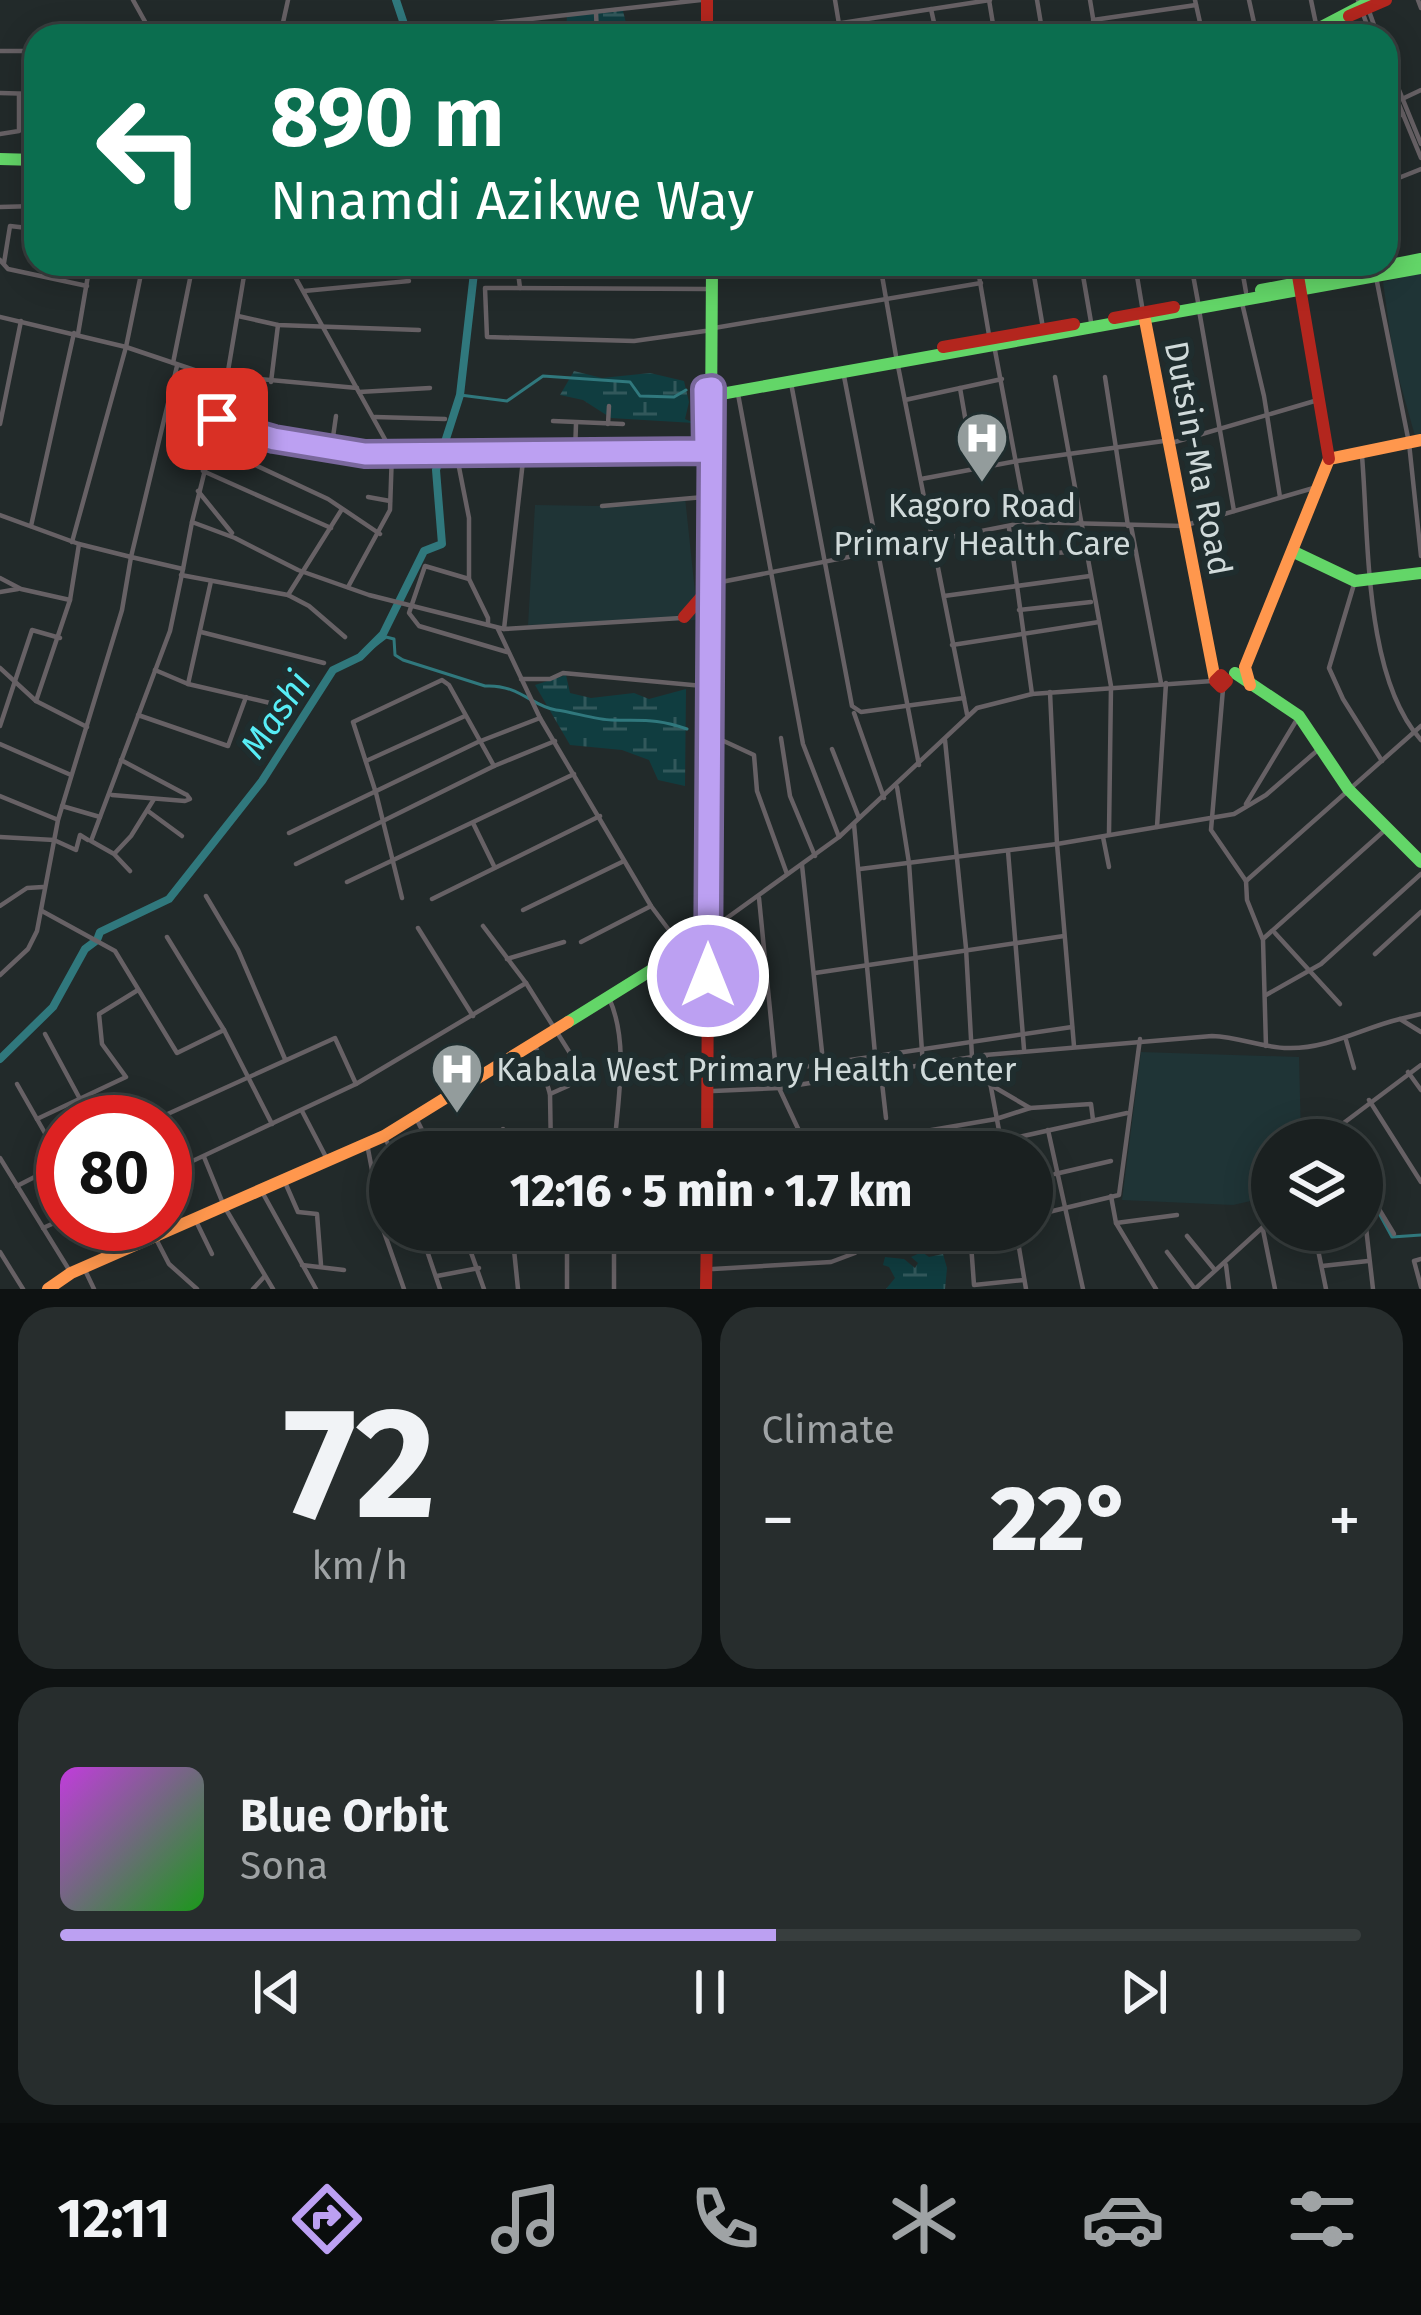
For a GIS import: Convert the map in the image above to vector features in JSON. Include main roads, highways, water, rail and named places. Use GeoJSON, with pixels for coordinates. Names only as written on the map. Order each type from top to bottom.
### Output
{"type":"FeatureCollection","features":[{"type":"Feature","properties":{"kind":"main road"},"geometry":{"type":"LineString","coordinates":[[1329,24],[1365,4],[1386,0]]}},
{"type":"Feature","properties":{"kind":"main road"},"geometry":{"type":"LineString","coordinates":[[705,1131],[709,276]]}},
{"type":"Feature","properties":{"kind":"main road"},"geometry":{"type":"LineString","coordinates":[[708,330],[710,276]]}},
{"type":"Feature","properties":{"kind":"main road"},"geometry":{"type":"LineString","coordinates":[[1227,681],[1294,552],[1329,459],[1298,276]]}},
{"type":"Feature","properties":{"kind":"main road"},"geometry":{"type":"LineString","coordinates":[[1299,288],[1349,276]]}},
{"type":"Feature","properties":{"kind":"main road"},"geometry":{"type":"LineString","coordinates":[[709,392],[1379,276]]}},
{"type":"Feature","properties":{"kind":"main road"},"geometry":{"type":"LineString","coordinates":[[991,341],[1043,328],[1144,317]]}},
{"type":"Feature","properties":{"kind":"main road","name":"Dutsin-Ma Road"},"geometry":{"type":"LineString","coordinates":[[1144,317],[1210,662],[1227,681],[1298,716],[1348,789],[1421,862]]}},
{"type":"Feature","properties":{"kind":"main road"},"geometry":{"type":"LineString","coordinates":[[709,392],[791,383],[897,358]]}},
{"type":"Feature","properties":{"kind":"main road"},"geometry":{"type":"LineString","coordinates":[[704,1131],[709,392]]}},
{"type":"Feature","properties":{"kind":"main road"},"geometry":{"type":"LineString","coordinates":[[1329,459],[1415,441]]}},
{"type":"Feature","properties":{"kind":"main road"},"geometry":{"type":"LineString","coordinates":[[1294,552],[1355,581],[1421,573]]}},
{"type":"Feature","properties":{"kind":"main road"},"geometry":{"type":"LineString","coordinates":[[684,617],[708,590]]}},
{"type":"Feature","properties":{"kind":"main road"},"geometry":{"type":"LineString","coordinates":[[48,1289],[78,1270],[384,1136],[705,935]]}},
{"type":"Feature","properties":{"kind":"main road"},"geometry":{"type":"LineString","coordinates":[[703,1251],[704,1289]]}},
{"type":"Feature","properties":{"kind":"main road"},"geometry":{"type":"LineString","coordinates":[[704,1251],[704,1289]]}},
{"type":"Feature","properties":{"kind":"waterway","name":"Mashi"},"geometry":{"type":"LineString","coordinates":[[396,0],[404,24]]}},
{"type":"Feature","properties":{"kind":"waterway","name":"Mashi"},"geometry":{"type":"LineString","coordinates":[[0,1059],[53,1007],[85,949],[100,932],[169,899],[262,781],[333,670],[360,657],[383,634],[424,551],[442,544],[436,470],[460,395],[474,276]]}},
{"type":"Feature","properties":{"kind":"waterway"},"geometry":{"type":"LineString","coordinates":[[460,395],[507,401],[543,376],[630,382],[640,396],[674,397],[686,390]]}},
{"type":"Feature","properties":{"kind":"waterway"},"geometry":{"type":"LineString","coordinates":[[360,657],[386,637],[394,639],[395,655],[403,660],[485,686],[507,688],[548,708],[687,729]]}},
{"type":"Feature","properties":{"kind":"waterway"},"geometry":{"type":"LineString","coordinates":[[1383,1220],[1392,1237],[1421,1235]]}},
{"type":"Feature","properties":{"kind":"place","name":"Kagoro Road Primary Health Care"},"geometry":{"type":"Point","coordinates":[982,484]}},
{"type":"Feature","properties":{"kind":"place","name":"Kabala West Primary Health Center"},"geometry":{"type":"Point","coordinates":[457,1115]}}]}
